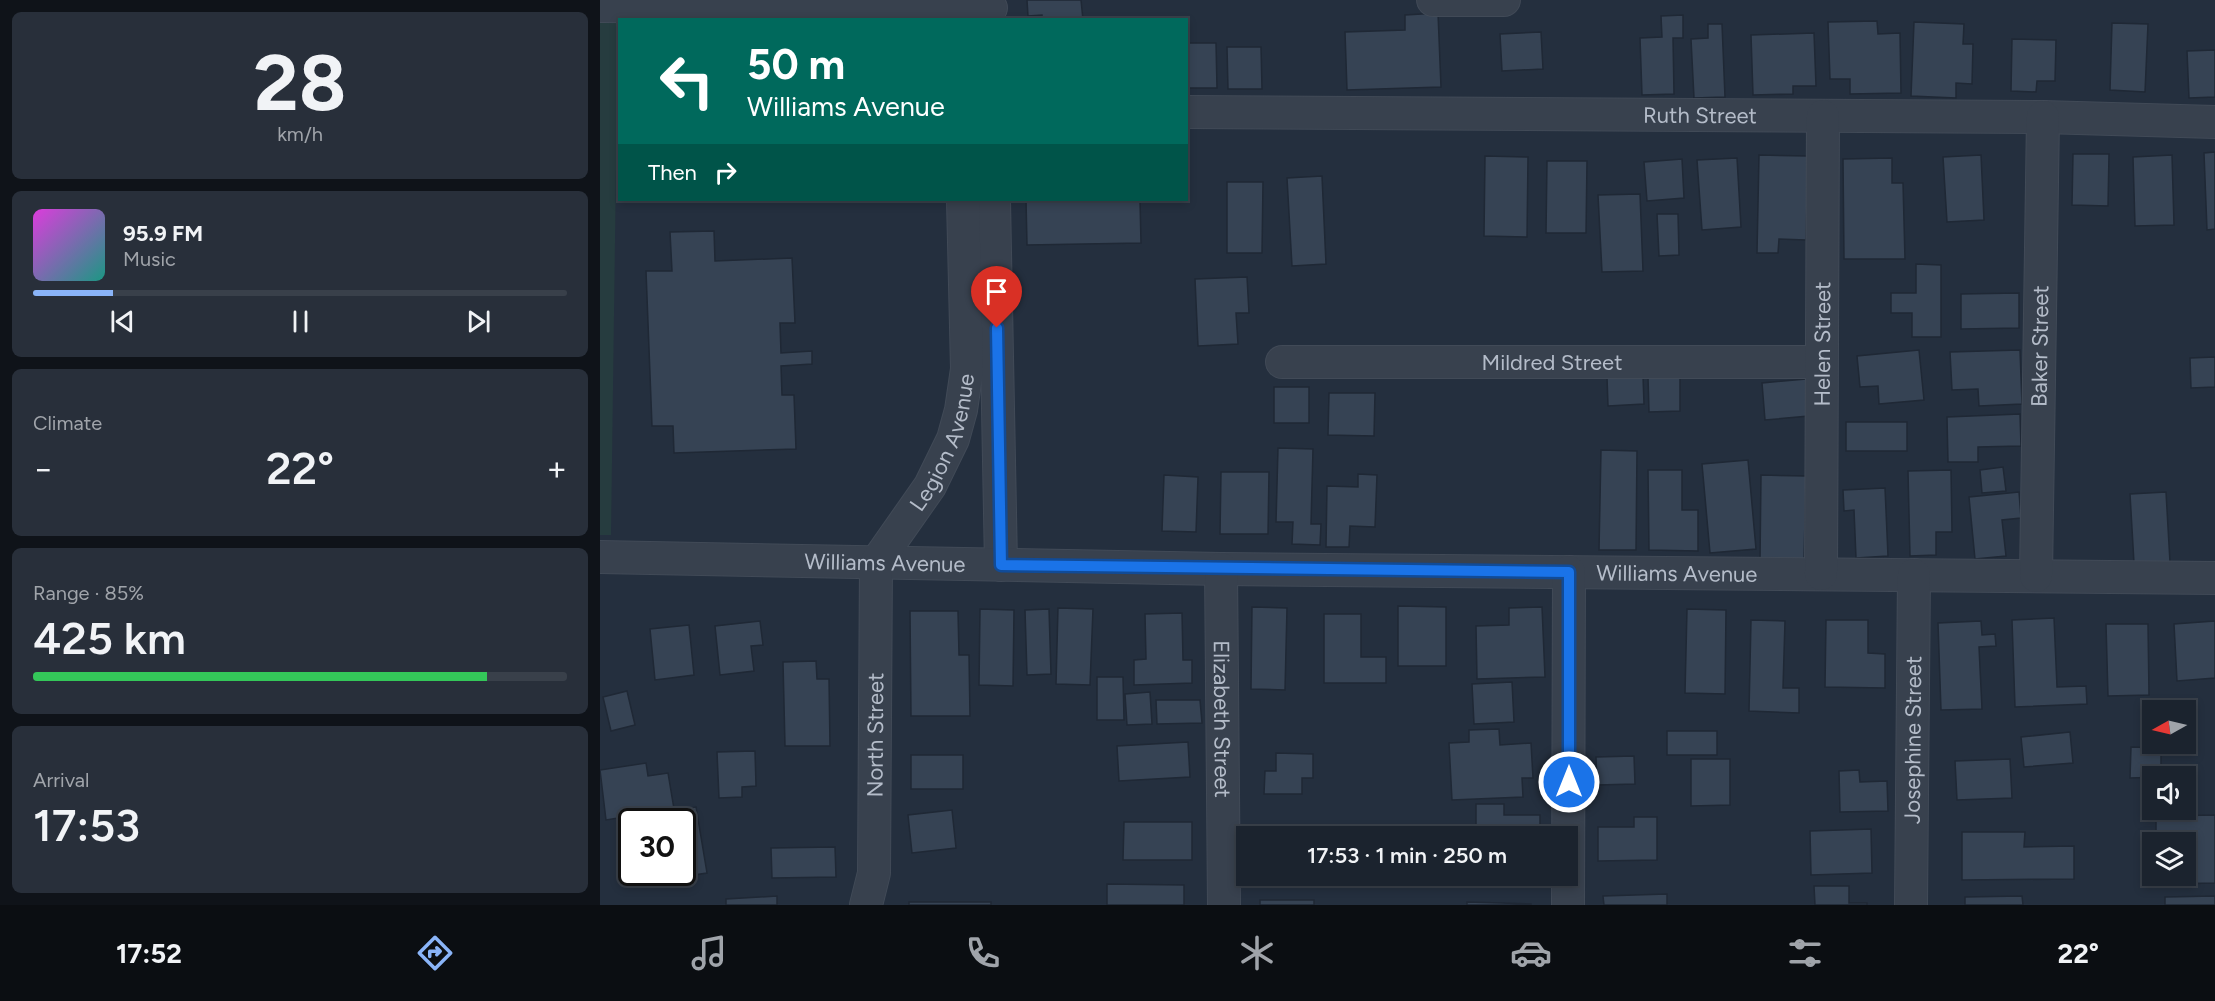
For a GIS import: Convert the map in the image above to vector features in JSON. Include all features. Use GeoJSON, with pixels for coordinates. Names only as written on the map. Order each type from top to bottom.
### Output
{"type":"FeatureCollection","features":[{"type":"Feature","properties":{"kind":"street"},"geometry":{"type":"LineString","coordinates":[[1433,0],[1504,0]]}},
{"type":"Feature","properties":{"kind":"street"},"geometry":{"type":"LineString","coordinates":[[600,6],[991,9]]}},
{"type":"Feature","properties":{"kind":"street","name":"Ruth Street"},"geometry":{"type":"LineString","coordinates":[[1188,112],[2043,117],[2215,122]]}},
{"type":"Feature","properties":{"kind":"street","name":"Helen Street"},"geometry":{"type":"LineString","coordinates":[[1821,574],[1823,116]]}},
{"type":"Feature","properties":{"kind":"street","name":"Baker Street"},"geometry":{"type":"LineString","coordinates":[[2036,576],[2043,117]]}},
{"type":"Feature","properties":{"kind":"street","name":"Legion Avenue"},"geometry":{"type":"LineString","coordinates":[[876,563],[930,486],[953,439],[961,411],[967,369],[963,201]]}},
{"type":"Feature","properties":{"kind":"street","name":"Legion Avenue"},"geometry":{"type":"LineString","coordinates":[[994,201],[1001,565]]}},
{"type":"Feature","properties":{"kind":"street"},"geometry":{"type":"LineString","coordinates":[[966,349],[997,350]]}},
{"type":"Feature","properties":{"kind":"street","name":"Mildred Street"},"geometry":{"type":"LineString","coordinates":[[1282,363],[1821,362]]}},
{"type":"Feature","properties":{"kind":"street","name":"Williams Avenue"},"geometry":{"type":"LineString","coordinates":[[600,557],[1221,569],[2215,578]]}},
{"type":"Feature","properties":{"kind":"street","name":"North Street"},"geometry":{"type":"LineString","coordinates":[[866,905],[874,873],[876,563]]}},
{"type":"Feature","properties":{"kind":"street","name":"Elizabeth Street"},"geometry":{"type":"LineString","coordinates":[[1221,569],[1224,905]]}},
{"type":"Feature","properties":{"kind":"street"},"geometry":{"type":"LineString","coordinates":[[1568,905],[1569,572]]}},
{"type":"Feature","properties":{"kind":"street","name":"Josephine Street"},"geometry":{"type":"LineString","coordinates":[[1911,905],[1914,575]]}},
{"type":"Feature","properties":{"kind":"green space"},"geometry":{"type":"Polygon","coordinates":[[[600,21],[618,21],[611,535],[600,535],[600,21]]]}},
{"type":"Feature","properties":{"kind":"building"},"geometry":{"type":"Polygon","coordinates":[[[1027,0],[1081,0],[1083,18],[1028,16],[1027,0]]]}},
{"type":"Feature","properties":{"kind":"building"},"geometry":{"type":"Polygon","coordinates":[[[1438,13],[1441,87],[1347,90],[1345,32],[1405,30],[1405,15],[1438,13]]]}},
{"type":"Feature","properties":{"kind":"building"},"geometry":{"type":"Polygon","coordinates":[[[1683,15],[1683,38],[1673,38],[1674,94],[1642,95],[1640,38],[1662,37],[1661,16],[1683,15]]]}},
{"type":"Feature","properties":{"kind":"building"},"geometry":{"type":"Polygon","coordinates":[[[1877,21],[1878,34],[1900,33],[1901,93],[1850,94],[1850,79],[1830,79],[1828,22],[1877,21]]]}},
{"type":"Feature","properties":{"kind":"building"},"geometry":{"type":"Polygon","coordinates":[[[1914,22],[1964,24],[1963,44],[1973,44],[1972,84],[1956,83],[1956,98],[1911,96],[1914,22]]]}},
{"type":"Feature","properties":{"kind":"building"},"geometry":{"type":"Polygon","coordinates":[[[2112,23],[2148,24],[2145,92],[2110,90],[2112,23]]]}},
{"type":"Feature","properties":{"kind":"building"},"geometry":{"type":"Polygon","coordinates":[[[1708,24],[1722,24],[1725,97],[1694,98],[1691,39],[1708,38],[1708,24]]]}},
{"type":"Feature","properties":{"kind":"building"},"geometry":{"type":"Polygon","coordinates":[[[1541,32],[1543,69],[1502,71],[1500,34],[1541,32]]]}},
{"type":"Feature","properties":{"kind":"building"},"geometry":{"type":"Polygon","coordinates":[[[1814,33],[1816,86],[1793,86],[1793,94],[1753,95],[1751,35],[1814,33]]]}},
{"type":"Feature","properties":{"kind":"building"},"geometry":{"type":"Polygon","coordinates":[[[2012,39],[2056,40],[2055,81],[2037,81],[2036,92],[2011,91],[2012,39]]]}},
{"type":"Feature","properties":{"kind":"building"},"geometry":{"type":"Polygon","coordinates":[[[1188,43],[1216,43],[1217,88],[1188,88],[1188,43]]]}},
{"type":"Feature","properties":{"kind":"building"},"geometry":{"type":"Polygon","coordinates":[[[1227,47],[1261,47],[1262,89],[1228,89],[1227,47]]]}},
{"type":"Feature","properties":{"kind":"building"},"geometry":{"type":"Polygon","coordinates":[[[2215,50],[2215,97],[2189,98],[2187,51],[2215,50]]]}},
{"type":"Feature","properties":{"kind":"building"},"geometry":{"type":"Polygon","coordinates":[[[2215,152],[2215,229],[2207,230],[2204,153],[2215,152]]]}},
{"type":"Feature","properties":{"kind":"building"},"geometry":{"type":"Polygon","coordinates":[[[2073,154],[2109,154],[2108,206],[2072,205],[2073,154]]]}},
{"type":"Feature","properties":{"kind":"building"},"geometry":{"type":"Polygon","coordinates":[[[1759,155],[1808,156],[1806,240],[1779,239],[1778,253],[1757,253],[1759,155]]]}},
{"type":"Feature","properties":{"kind":"building"},"geometry":{"type":"Polygon","coordinates":[[[1981,155],[1984,220],[1947,222],[1943,157],[1981,155]]]}},
{"type":"Feature","properties":{"kind":"building"},"geometry":{"type":"Polygon","coordinates":[[[2172,155],[2174,225],[2135,226],[2133,157],[2172,155]]]}},
{"type":"Feature","properties":{"kind":"building"},"geometry":{"type":"Polygon","coordinates":[[[1485,156],[1528,157],[1527,237],[1484,236],[1485,156]]]}},
{"type":"Feature","properties":{"kind":"building"},"geometry":{"type":"Polygon","coordinates":[[[1737,158],[1741,227],[1702,230],[1697,160],[1737,158]]]}},
{"type":"Feature","properties":{"kind":"building"},"geometry":{"type":"Polygon","coordinates":[[[1892,158],[1892,183],[1903,183],[1905,259],[1844,259],[1843,159],[1892,158]]]}},
{"type":"Feature","properties":{"kind":"building"},"geometry":{"type":"Polygon","coordinates":[[[1682,159],[1684,198],[1647,201],[1644,162],[1682,159]]]}},
{"type":"Feature","properties":{"kind":"building"},"geometry":{"type":"Polygon","coordinates":[[[1547,161],[1587,161],[1586,233],[1546,233],[1547,161]]]}},
{"type":"Feature","properties":{"kind":"building"},"geometry":{"type":"Polygon","coordinates":[[[1322,176],[1326,264],[1292,266],[1287,178],[1322,176]]]}},
{"type":"Feature","properties":{"kind":"building"},"geometry":{"type":"Polygon","coordinates":[[[1227,182],[1263,182],[1262,253],[1227,253],[1227,182]]]}},
{"type":"Feature","properties":{"kind":"building"},"geometry":{"type":"Polygon","coordinates":[[[1640,194],[1643,271],[1602,272],[1598,195],[1640,194]]]}},
{"type":"Feature","properties":{"kind":"building"},"geometry":{"type":"Polygon","coordinates":[[[1026,201],[1140,201],[1141,243],[1027,245],[1026,201]]]}},
{"type":"Feature","properties":{"kind":"building"},"geometry":{"type":"Polygon","coordinates":[[[1657,214],[1678,214],[1679,255],[1659,256],[1657,214]]]}},
{"type":"Feature","properties":{"kind":"building"},"geometry":{"type":"Polygon","coordinates":[[[714,231],[715,261],[792,258],[795,323],[780,323],[781,353],[812,351],[812,364],[781,366],[782,395],[794,395],[796,449],[674,453],[673,426],[652,426],[646,271],[672,271],[670,232],[714,231]]]}},
{"type":"Feature","properties":{"kind":"building"},"geometry":{"type":"Polygon","coordinates":[[[1916,264],[1941,265],[1941,337],[1912,337],[1912,313],[1891,313],[1891,293],[1916,293],[1916,264]]]}},
{"type":"Feature","properties":{"kind":"building"},"geometry":{"type":"Polygon","coordinates":[[[1247,277],[1249,313],[1236,313],[1238,344],[1198,346],[1195,279],[1247,277]]]}},
{"type":"Feature","properties":{"kind":"building"},"geometry":{"type":"Polygon","coordinates":[[[2019,293],[2019,328],[1961,329],[1961,294],[2019,293]]]}},
{"type":"Feature","properties":{"kind":"building"},"geometry":{"type":"Polygon","coordinates":[[[1919,350],[1924,400],[1879,404],[1878,386],[1860,387],[1857,356],[1919,350]]]}},
{"type":"Feature","properties":{"kind":"building"},"geometry":{"type":"Polygon","coordinates":[[[2020,350],[2022,404],[1979,406],[1978,389],[1952,390],[1950,352],[2020,350]]]}},
{"type":"Feature","properties":{"kind":"building"},"geometry":{"type":"Polygon","coordinates":[[[2215,357],[2215,387],[2191,388],[2190,358],[2215,357]]]}},
{"type":"Feature","properties":{"kind":"building"},"geometry":{"type":"Polygon","coordinates":[[[1643,376],[1644,404],[1608,406],[1607,377],[1643,376]]]}},
{"type":"Feature","properties":{"kind":"building"},"geometry":{"type":"Polygon","coordinates":[[[1680,376],[1680,411],[1649,412],[1648,377],[1680,376]]]}},
{"type":"Feature","properties":{"kind":"building"},"geometry":{"type":"Polygon","coordinates":[[[1806,379],[1809,416],[1765,420],[1762,383],[1806,379]]]}},
{"type":"Feature","properties":{"kind":"building"},"geometry":{"type":"Polygon","coordinates":[[[1274,387],[1309,387],[1309,423],[1274,423],[1274,387]]]}},
{"type":"Feature","properties":{"kind":"building"},"geometry":{"type":"Polygon","coordinates":[[[1329,393],[1375,393],[1374,436],[1328,435],[1329,393]]]}},
{"type":"Feature","properties":{"kind":"building"},"geometry":{"type":"Polygon","coordinates":[[[2020,414],[2021,446],[1978,447],[1978,462],[1948,462],[1947,417],[2020,414]]]}},
{"type":"Feature","properties":{"kind":"building"},"geometry":{"type":"Polygon","coordinates":[[[1846,422],[1907,422],[1907,451],[1846,451],[1846,422]]]}},
{"type":"Feature","properties":{"kind":"building"},"geometry":{"type":"Polygon","coordinates":[[[1278,448],[1313,449],[1311,524],[1321,524],[1320,545],[1292,544],[1293,522],[1276,522],[1278,448]]]}},
{"type":"Feature","properties":{"kind":"building"},"geometry":{"type":"Polygon","coordinates":[[[1601,450],[1637,451],[1636,550],[1599,550],[1601,450]]]}},
{"type":"Feature","properties":{"kind":"building"},"geometry":{"type":"Polygon","coordinates":[[[1748,460],[1756,549],[1710,553],[1702,464],[1748,460]]]}},
{"type":"Feature","properties":{"kind":"building"},"geometry":{"type":"Polygon","coordinates":[[[2003,467],[2006,491],[1982,493],[1980,470],[2003,467]]]}},
{"type":"Feature","properties":{"kind":"building"},"geometry":{"type":"Polygon","coordinates":[[[1648,470],[1682,470],[1682,510],[1698,510],[1698,551],[1649,550],[1648,470]]]}},
{"type":"Feature","properties":{"kind":"building"},"geometry":{"type":"Polygon","coordinates":[[[1951,470],[1952,532],[1936,532],[1936,555],[1910,556],[1908,471],[1951,470]]]}},
{"type":"Feature","properties":{"kind":"building"},"geometry":{"type":"Polygon","coordinates":[[[1221,472],[1269,472],[1268,534],[1220,534],[1221,472]]]}},
{"type":"Feature","properties":{"kind":"building"},"geometry":{"type":"Polygon","coordinates":[[[1358,474],[1377,475],[1375,527],[1350,526],[1349,547],[1326,547],[1327,486],[1358,487],[1358,474]]]}},
{"type":"Feature","properties":{"kind":"building"},"geometry":{"type":"Polygon","coordinates":[[[1164,475],[1198,477],[1196,532],[1162,531],[1164,475]]]}},
{"type":"Feature","properties":{"kind":"building"},"geometry":{"type":"Polygon","coordinates":[[[1761,475],[1806,476],[1804,562],[1760,561],[1761,475]]]}},
{"type":"Feature","properties":{"kind":"building"},"geometry":{"type":"Polygon","coordinates":[[[1885,488],[1888,556],[1856,558],[1854,510],[1844,511],[1843,490],[1885,488]]]}},
{"type":"Feature","properties":{"kind":"building"},"geometry":{"type":"Polygon","coordinates":[[[2019,492],[2021,518],[2002,520],[2006,556],[1975,559],[1969,497],[2019,492]]]}},
{"type":"Feature","properties":{"kind":"building"},"geometry":{"type":"Polygon","coordinates":[[[2166,492],[2170,562],[2134,563],[2130,494],[2166,492]]]}},
{"type":"Feature","properties":{"kind":"building"},"geometry":{"type":"Polygon","coordinates":[[[1398,606],[1446,607],[1446,666],[1398,666],[1398,606]]]}},
{"type":"Feature","properties":{"kind":"building"},"geometry":{"type":"Polygon","coordinates":[[[1252,607],[1287,608],[1285,690],[1251,689],[1252,607]]]}},
{"type":"Feature","properties":{"kind":"building"},"geometry":{"type":"Polygon","coordinates":[[[1542,607],[1545,677],[1477,679],[1476,626],[1509,625],[1509,608],[1542,607]]]}},
{"type":"Feature","properties":{"kind":"building"},"geometry":{"type":"Polygon","coordinates":[[[1058,608],[1093,609],[1090,685],[1056,684],[1058,608]]]}},
{"type":"Feature","properties":{"kind":"building"},"geometry":{"type":"Polygon","coordinates":[[[980,609],[1014,610],[1013,686],[979,685],[980,609]]]}},
{"type":"Feature","properties":{"kind":"building"},"geometry":{"type":"Polygon","coordinates":[[[1049,609],[1051,674],[1027,675],[1025,610],[1049,609]]]}},
{"type":"Feature","properties":{"kind":"building"},"geometry":{"type":"Polygon","coordinates":[[[1687,609],[1726,610],[1725,694],[1685,693],[1687,609]]]}},
{"type":"Feature","properties":{"kind":"building"},"geometry":{"type":"Polygon","coordinates":[[[910,611],[958,611],[959,655],[969,655],[970,716],[911,716],[910,611]]]}},
{"type":"Feature","properties":{"kind":"building"},"geometry":{"type":"Polygon","coordinates":[[[1182,613],[1183,660],[1192,660],[1192,683],[1134,685],[1134,660],[1146,659],[1145,614],[1182,613]]]}},
{"type":"Feature","properties":{"kind":"building"},"geometry":{"type":"Polygon","coordinates":[[[1324,614],[1361,614],[1361,657],[1386,657],[1386,683],[1324,683],[1324,614]]]}},
{"type":"Feature","properties":{"kind":"building"},"geometry":{"type":"Polygon","coordinates":[[[2054,618],[2057,687],[2086,686],[2087,704],[2015,707],[2012,620],[2054,618]]]}},
{"type":"Feature","properties":{"kind":"building"},"geometry":{"type":"Polygon","coordinates":[[[1751,620],[1785,621],[1783,688],[1799,688],[1799,713],[1749,711],[1751,620]]]}},
{"type":"Feature","properties":{"kind":"building"},"geometry":{"type":"Polygon","coordinates":[[[1826,620],[1868,620],[1868,653],[1885,654],[1885,688],[1825,687],[1826,620]]]}},
{"type":"Feature","properties":{"kind":"building"},"geometry":{"type":"Polygon","coordinates":[[[760,621],[763,645],[751,646],[754,671],[720,675],[715,626],[760,621]]]}},
{"type":"Feature","properties":{"kind":"building"},"geometry":{"type":"Polygon","coordinates":[[[1981,621],[1982,635],[1995,634],[1996,646],[1979,647],[1982,709],[1941,710],[1938,623],[1981,621]]]}},
{"type":"Feature","properties":{"kind":"building"},"geometry":{"type":"Polygon","coordinates":[[[2215,621],[2215,678],[2177,681],[2174,624],[2215,621]]]}},
{"type":"Feature","properties":{"kind":"building"},"geometry":{"type":"Polygon","coordinates":[[[2106,624],[2148,624],[2149,695],[2108,696],[2106,624]]]}},
{"type":"Feature","properties":{"kind":"building"},"geometry":{"type":"Polygon","coordinates":[[[689,625],[694,675],[655,680],[650,629],[689,625]]]}},
{"type":"Feature","properties":{"kind":"building"},"geometry":{"type":"Polygon","coordinates":[[[816,661],[817,679],[829,679],[830,746],[785,746],[783,662],[816,661]]]}},
{"type":"Feature","properties":{"kind":"building"},"geometry":{"type":"Polygon","coordinates":[[[1097,677],[1123,677],[1124,720],[1097,720],[1097,677]]]}},
{"type":"Feature","properties":{"kind":"building"},"geometry":{"type":"Polygon","coordinates":[[[1512,682],[1514,722],[1474,724],[1472,684],[1512,682]]]}},
{"type":"Feature","properties":{"kind":"building"},"geometry":{"type":"Polygon","coordinates":[[[627,691],[635,725],[611,731],[603,697],[627,691]]]}},
{"type":"Feature","properties":{"kind":"building"},"geometry":{"type":"Polygon","coordinates":[[[1150,692],[1152,724],[1127,725],[1125,694],[1150,692]]]}},
{"type":"Feature","properties":{"kind":"building"},"geometry":{"type":"Polygon","coordinates":[[[1156,700],[1200,700],[1202,723],[1157,724],[1156,700]]]}},
{"type":"Feature","properties":{"kind":"building"},"geometry":{"type":"Polygon","coordinates":[[[1499,729],[1500,745],[1531,743],[1533,778],[1522,778],[1523,797],[1452,800],[1449,743],[1469,742],[1469,730],[1499,729]]]}},
{"type":"Feature","properties":{"kind":"building"},"geometry":{"type":"Polygon","coordinates":[[[1667,731],[1717,731],[1717,755],[1667,755],[1667,731]]]}},
{"type":"Feature","properties":{"kind":"building"},"geometry":{"type":"Polygon","coordinates":[[[2070,732],[2073,763],[2024,767],[2021,737],[2070,732]]]}},
{"type":"Feature","properties":{"kind":"building"},"geometry":{"type":"Polygon","coordinates":[[[1188,742],[1190,777],[1119,781],[1117,746],[1188,742]]]}},
{"type":"Feature","properties":{"kind":"building"},"geometry":{"type":"Polygon","coordinates":[[[2131,747],[2142,747],[2142,754],[2161,754],[2161,766],[2142,766],[2142,778],[2130,778],[2131,747]]]}},
{"type":"Feature","properties":{"kind":"building"},"geometry":{"type":"Polygon","coordinates":[[[755,751],[756,786],[742,787],[742,797],[719,798],[717,752],[755,751]]]}},
{"type":"Feature","properties":{"kind":"building"},"geometry":{"type":"Polygon","coordinates":[[[1276,753],[1313,754],[1313,778],[1302,778],[1302,794],[1264,794],[1265,771],[1276,771],[1276,753]]]}},
{"type":"Feature","properties":{"kind":"building"},"geometry":{"type":"Polygon","coordinates":[[[911,755],[963,755],[963,789],[911,789],[911,755]]]}},
{"type":"Feature","properties":{"kind":"building"},"geometry":{"type":"Polygon","coordinates":[[[1634,756],[1635,784],[1597,785],[1596,757],[1634,756]]]}},
{"type":"Feature","properties":{"kind":"building"},"geometry":{"type":"Polygon","coordinates":[[[1691,759],[1730,759],[1730,805],[1691,806],[1691,759]]]}},
{"type":"Feature","properties":{"kind":"building"},"geometry":{"type":"Polygon","coordinates":[[[2010,759],[2012,798],[1957,800],[1955,761],[2010,759]]]}},
{"type":"Feature","properties":{"kind":"building"},"geometry":{"type":"Polygon","coordinates":[[[646,763],[648,776],[668,773],[674,808],[618,808],[618,818],[606,820],[600,770],[646,763]]]}},
{"type":"Feature","properties":{"kind":"building"},"geometry":{"type":"Polygon","coordinates":[[[1859,770],[1860,782],[1887,781],[1888,811],[1840,812],[1839,771],[1859,770]]]}},
{"type":"Feature","properties":{"kind":"building"},"geometry":{"type":"Polygon","coordinates":[[[1476,804],[1504,804],[1504,815],[1540,815],[1540,826],[1476,826],[1476,804]]]}},
{"type":"Feature","properties":{"kind":"building"},"geometry":{"type":"Polygon","coordinates":[[[696,807],[707,873],[696,875],[696,808],[690,808],[696,807]]]}},
{"type":"Feature","properties":{"kind":"building"},"geometry":{"type":"Polygon","coordinates":[[[952,810],[956,848],[912,853],[908,815],[952,810]]]}},
{"type":"Feature","properties":{"kind":"building"},"geometry":{"type":"Polygon","coordinates":[[[2196,815],[2215,815],[2215,883],[2196,883],[2196,832],[2156,832],[2156,820],[2196,820],[2196,815]]]}},
{"type":"Feature","properties":{"kind":"building"},"geometry":{"type":"Polygon","coordinates":[[[1634,817],[1657,817],[1657,860],[1598,861],[1598,827],[1634,827],[1634,817]]]}},
{"type":"Feature","properties":{"kind":"building"},"geometry":{"type":"Polygon","coordinates":[[[1124,822],[1192,822],[1192,860],[1123,860],[1124,822]]]}},
{"type":"Feature","properties":{"kind":"building"},"geometry":{"type":"Polygon","coordinates":[[[1871,829],[1872,873],[1811,875],[1810,831],[1871,829]]]}},
{"type":"Feature","properties":{"kind":"building"},"geometry":{"type":"Polygon","coordinates":[[[1962,832],[2025,832],[2024,847],[2074,846],[2074,879],[1962,880],[1962,832]]]}},
{"type":"Feature","properties":{"kind":"building"},"geometry":{"type":"Polygon","coordinates":[[[835,847],[836,877],[772,878],[771,848],[835,847]]]}},
{"type":"Feature","properties":{"kind":"building"},"geometry":{"type":"Polygon","coordinates":[[[1107,884],[1184,885],[1184,905],[1107,905],[1107,884]]]}},
{"type":"Feature","properties":{"kind":"building"},"geometry":{"type":"Polygon","coordinates":[[[1814,886],[1849,886],[1849,903],[1867,903],[1867,905],[1815,905],[1814,886]]]}},
{"type":"Feature","properties":{"kind":"building"},"geometry":{"type":"Polygon","coordinates":[[[1667,894],[1667,905],[1604,905],[1603,896],[1667,894]]]}},
{"type":"Feature","properties":{"kind":"building"},"geometry":{"type":"Polygon","coordinates":[[[777,896],[777,905],[726,905],[726,899],[777,896]]]}},
{"type":"Feature","properties":{"kind":"building"},"geometry":{"type":"Polygon","coordinates":[[[2022,896],[2023,905],[1965,905],[1965,897],[2022,896]]]}},
{"type":"Feature","properties":{"kind":"building"},"geometry":{"type":"Polygon","coordinates":[[[2215,896],[2215,905],[2165,905],[2165,897],[2215,896]]]}},
{"type":"Feature","properties":{"kind":"building"},"geometry":{"type":"Polygon","coordinates":[[[1260,900],[1314,900],[1314,905],[1260,905],[1260,900]]]}},
{"type":"Feature","properties":{"kind":"building"},"geometry":{"type":"Polygon","coordinates":[[[909,902],[991,902],[991,905],[909,905],[909,902]]]}},
{"type":"Feature","properties":{"kind":"building"},"geometry":{"type":"Polygon","coordinates":[[[1467,902],[1531,904],[1531,905],[1467,905],[1467,902]]]}},
{"type":"Feature","properties":{"kind":"route"},"geometry":{"type":"LineString","coordinates":[[997,328],[1001,565],[1569,572],[1569,782]]}}]}
